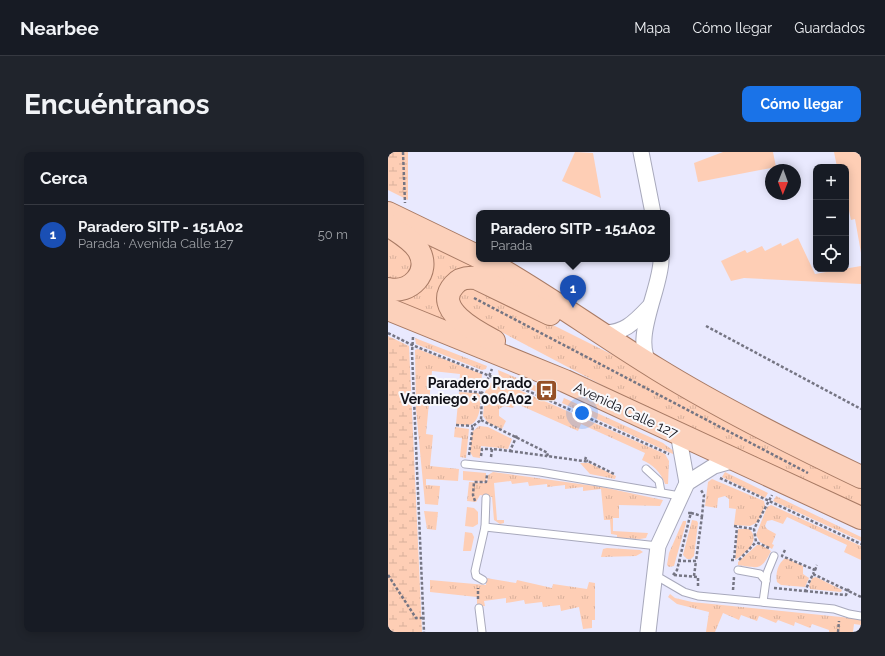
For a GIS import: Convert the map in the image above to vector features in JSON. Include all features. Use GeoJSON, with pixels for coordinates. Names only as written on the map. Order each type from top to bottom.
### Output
{"type":"FeatureCollection","features":[{"type":"Feature","properties":{"kind":"main road"},"geometry":{"type":"LineString","coordinates":[[396,211],[476,255]]}},
{"type":"Feature","properties":{"kind":"main road"},"geometry":{"type":"LineString","coordinates":[[388,225],[418,249],[422,259],[422,265],[419,276],[411,286],[401,290],[388,289]]}},
{"type":"Feature","properties":{"kind":"main road"},"geometry":{"type":"LineString","coordinates":[[487,262],[552,301],[658,370],[749,421],[861,477]]}},
{"type":"Feature","properties":{"kind":"main road"},"geometry":{"type":"LineString","coordinates":[[565,381],[464,323],[450,308],[448,300],[450,289],[462,279],[476,278],[553,315],[598,332]]}},
{"type":"Feature","properties":{"kind":"main road","name":"Avenida Calle 127"},"geometry":{"type":"LineString","coordinates":[[388,309],[565,381],[861,518]]}},
{"type":"Feature","properties":{"kind":"street"},"geometry":{"type":"LineString","coordinates":[[641,152],[652,210]]}},
{"type":"Feature","properties":{"kind":"street"},"geometry":{"type":"LineString","coordinates":[[658,370],[650,364],[644,349],[650,306],[657,285],[661,262]]}},
{"type":"Feature","properties":{"kind":"street"},"geometry":{"type":"LineString","coordinates":[[598,332],[616,333],[625,329],[650,306]]}},
{"type":"Feature","properties":{"kind":"street"},"geometry":{"type":"LineString","coordinates":[[678,433],[683,459],[693,486]]}},
{"type":"Feature","properties":{"kind":"street"},"geometry":{"type":"LineString","coordinates":[[648,632],[653,577],[658,546],[680,496],[693,486],[706,470],[735,460]]}},
{"type":"Feature","properties":{"kind":"lane"},"geometry":{"type":"LineString","coordinates":[[467,462],[492,467],[587,479],[680,496]]}},
{"type":"Feature","properties":{"kind":"lane"},"geometry":{"type":"LineString","coordinates":[[646,469],[658,481],[661,492]]}},
{"type":"Feature","properties":{"kind":"lane"},"geometry":{"type":"LineString","coordinates":[[481,580],[475,571],[485,527],[486,498]]}},
{"type":"Feature","properties":{"kind":"lane"},"geometry":{"type":"LineString","coordinates":[[485,527],[658,546]]}},
{"type":"Feature","properties":{"kind":"lane"},"geometry":{"type":"LineString","coordinates":[[763,602],[777,555]]}},
{"type":"Feature","properties":{"kind":"lane"},"geometry":{"type":"LineString","coordinates":[[736,572],[760,574],[769,582]]}},
{"type":"Feature","properties":{"kind":"lane"},"geometry":{"type":"LineString","coordinates":[[653,577],[660,578],[684,592],[698,596],[834,609],[861,616]]}},
{"type":"Feature","properties":{"kind":"lane"},"geometry":{"type":"LineString","coordinates":[[478,608],[482,632]]}},
{"type":"Feature","properties":{"kind":"path"},"geometry":{"type":"LineString","coordinates":[[396,211],[403,152]]}},
{"type":"Feature","properties":{"kind":"path"},"geometry":{"type":"LineString","coordinates":[[469,295],[809,473]]}},
{"type":"Feature","properties":{"kind":"path"},"geometry":{"type":"LineString","coordinates":[[418,322],[413,336],[412,345],[425,618],[424,632]]}},
{"type":"Feature","properties":{"kind":"path"},"geometry":{"type":"LineString","coordinates":[[706,326],[861,410]]}},
{"type":"Feature","properties":{"kind":"path"},"geometry":{"type":"LineString","coordinates":[[388,333],[412,345],[489,374],[683,459]]}},
{"type":"Feature","properties":{"kind":"path"},"geometry":{"type":"LineString","coordinates":[[481,420],[482,393],[498,354]]}},
{"type":"Feature","properties":{"kind":"path"},"geometry":{"type":"LineString","coordinates":[[459,390],[482,393]]}},
{"type":"Feature","properties":{"kind":"path"},"geometry":{"type":"LineString","coordinates":[[456,425],[473,426],[481,420]]}},
{"type":"Feature","properties":{"kind":"path"},"geometry":{"type":"LineString","coordinates":[[481,420],[548,453]]}},
{"type":"Feature","properties":{"kind":"path"},"geometry":{"type":"LineString","coordinates":[[467,462],[473,426]]}},
{"type":"Feature","properties":{"kind":"path"},"geometry":{"type":"LineString","coordinates":[[510,451],[516,437]]}},
{"type":"Feature","properties":{"kind":"path"},"geometry":{"type":"LineString","coordinates":[[481,460],[482,449],[492,449],[548,453],[590,462]]}},
{"type":"Feature","properties":{"kind":"path"},"geometry":{"type":"LineString","coordinates":[[474,482],[486,482],[487,474],[490,473],[492,467],[492,449]]}},
{"type":"Feature","properties":{"kind":"path"},"geometry":{"type":"LineString","coordinates":[[586,457],[585,460],[618,475]]}},
{"type":"Feature","properties":{"kind":"path"},"geometry":{"type":"LineString","coordinates":[[706,470],[861,544]]}},
{"type":"Feature","properties":{"kind":"path"},"geometry":{"type":"LineString","coordinates":[[693,486],[704,495],[694,576]]}},
{"type":"Feature","properties":{"kind":"path"},"geometry":{"type":"LineString","coordinates":[[767,503],[754,529],[756,542],[777,555],[815,570]]}},
{"type":"Feature","properties":{"kind":"path"},"geometry":{"type":"LineString","coordinates":[[670,579],[676,570],[689,513],[702,516]]}},
{"type":"Feature","properties":{"kind":"path"},"geometry":{"type":"LineString","coordinates":[[754,529],[736,526],[732,560],[733,563],[736,563],[756,542]]}},
{"type":"Feature","properties":{"kind":"path"},"geometry":{"type":"LineString","coordinates":[[777,555],[785,550]]}},
{"type":"Feature","properties":{"kind":"path"},"geometry":{"type":"LineString","coordinates":[[678,561],[696,561]]}},
{"type":"Feature","properties":{"kind":"path"},"geometry":{"type":"LineString","coordinates":[[805,591],[817,565]]}},
{"type":"Feature","properties":{"kind":"path"},"geometry":{"type":"LineString","coordinates":[[732,600],[736,572]]}},
{"type":"Feature","properties":{"kind":"path"},"geometry":{"type":"LineString","coordinates":[[812,574],[861,597]]}},
{"type":"Feature","properties":{"kind":"path"},"geometry":{"type":"LineString","coordinates":[[388,575],[416,618],[425,618]]}},
{"type":"Feature","properties":{"kind":"path"},"geometry":{"type":"LineString","coordinates":[[677,575],[698,577],[698,596]]}},
{"type":"Feature","properties":{"kind":"path"},"geometry":{"type":"LineString","coordinates":[[478,608],[481,580]]}},
{"type":"Feature","properties":{"kind":"path"},"geometry":{"type":"LineString","coordinates":[[769,582],[773,588],[846,595],[849,588]]}},
{"type":"Feature","properties":{"kind":"green space"},"geometry":{"type":"Polygon","coordinates":[[[388,152],[408,152],[408,200],[388,190],[388,152]]]}},
{"type":"Feature","properties":{"kind":"green space"},"geometry":{"type":"Polygon","coordinates":[[[575,152],[593,153],[601,198],[562,181],[575,152]]]}},
{"type":"Feature","properties":{"kind":"green space"},"geometry":{"type":"Polygon","coordinates":[[[723,152],[773,152],[775,164],[765,164],[765,169],[698,182],[694,163],[723,152]]]}},
{"type":"Feature","properties":{"kind":"green space"},"geometry":{"type":"Polygon","coordinates":[[[834,152],[861,152],[861,253],[855,219],[851,220],[849,211],[849,164],[836,164],[834,152]]]}},
{"type":"Feature","properties":{"kind":"green space"},"geometry":{"type":"Polygon","coordinates":[[[388,231],[410,248],[415,274],[388,284],[388,231]]]}},
{"type":"Feature","properties":{"kind":"green space"},"geometry":{"type":"Polygon","coordinates":[[[415,238],[479,268],[464,269],[450,323],[388,298],[415,290],[415,238]]]}},
{"type":"Feature","properties":{"kind":"green space"},"geometry":{"type":"Polygon","coordinates":[[[798,238],[815,274],[826,272],[849,272],[849,268],[861,266],[861,284],[744,278],[731,281],[721,261],[745,250],[747,253],[762,246],[765,251],[781,243],[782,246],[798,238]]]}},
{"type":"Feature","properties":{"kind":"green space"},"geometry":{"type":"Polygon","coordinates":[[[467,286],[497,297],[623,360],[715,415],[773,447],[861,489],[861,507],[638,404],[473,317],[458,306],[457,298],[467,286]]]}},
{"type":"Feature","properties":{"kind":"green space"},"geometry":{"type":"Polygon","coordinates":[[[388,336],[409,346],[422,632],[388,632],[388,336]]]}},
{"type":"Feature","properties":{"kind":"green space"},"geometry":{"type":"Polygon","coordinates":[[[415,338],[487,366],[486,369],[482,370],[416,344],[415,338]]]}},
{"type":"Feature","properties":{"kind":"green space"},"geometry":{"type":"Polygon","coordinates":[[[418,349],[482,374],[481,386],[476,390],[459,388],[460,374],[432,371],[426,434],[433,435],[430,466],[459,469],[458,481],[426,479],[426,485],[440,486],[438,505],[425,504],[416,409],[415,350],[418,349]]]}},
{"type":"Feature","properties":{"kind":"green space"},"geometry":{"type":"Polygon","coordinates":[[[498,370],[553,393],[551,398],[499,376],[498,370]]]}},
{"type":"Feature","properties":{"kind":"green space"},"geometry":{"type":"Polygon","coordinates":[[[499,381],[665,454],[669,461],[668,484],[665,484],[656,469],[642,460],[645,453],[581,424],[578,431],[515,403],[513,408],[504,406],[499,409],[499,416],[506,421],[502,429],[488,423],[483,416],[485,392],[490,383],[499,381]]]}},
{"type":"Feature","properties":{"kind":"green space"},"geometry":{"type":"Polygon","coordinates":[[[459,392],[478,393],[480,396],[478,417],[473,424],[456,424],[459,392]]]}},
{"type":"Feature","properties":{"kind":"green space"},"geometry":{"type":"Polygon","coordinates":[[[564,398],[663,443],[675,452],[673,454],[562,403],[564,398]]]}},
{"type":"Feature","properties":{"kind":"green space"},"geometry":{"type":"Polygon","coordinates":[[[479,426],[488,427],[512,439],[508,449],[481,446],[480,458],[473,457],[470,452],[472,432],[479,426]]]}},
{"type":"Feature","properties":{"kind":"green space"},"geometry":{"type":"Polygon","coordinates":[[[455,427],[469,429],[466,458],[460,457],[462,438],[454,437],[455,427]]]}},
{"type":"Feature","properties":{"kind":"green space"},"geometry":{"type":"Polygon","coordinates":[[[580,463],[589,463],[616,476],[615,479],[590,474],[580,463]]]}},
{"type":"Feature","properties":{"kind":"green space"},"geometry":{"type":"Polygon","coordinates":[[[463,471],[486,473],[486,482],[463,480],[463,471]]]}},
{"type":"Feature","properties":{"kind":"green space"},"geometry":{"type":"Polygon","coordinates":[[[493,472],[602,487],[663,500],[660,506],[619,505],[619,518],[613,518],[613,531],[648,533],[646,538],[640,539],[617,538],[617,535],[611,534],[610,520],[604,520],[601,489],[583,491],[583,487],[565,489],[565,485],[547,487],[547,484],[529,486],[528,482],[512,484],[511,481],[494,483],[497,520],[504,520],[504,523],[500,524],[494,520],[492,497],[480,495],[476,502],[467,501],[469,482],[487,483],[488,475],[493,472]]]}},
{"type":"Feature","properties":{"kind":"green space"},"geometry":{"type":"Polygon","coordinates":[[[725,472],[768,493],[765,498],[722,477],[725,472]]]}},
{"type":"Feature","properties":{"kind":"green space"},"geometry":{"type":"Polygon","coordinates":[[[712,479],[764,501],[765,506],[758,522],[750,526],[734,525],[736,509],[729,508],[729,499],[725,496],[718,498],[717,508],[705,506],[708,482],[712,479]]]}},
{"type":"Feature","properties":{"kind":"green space"},"geometry":{"type":"Polygon","coordinates":[[[776,496],[861,537],[861,541],[773,501],[776,496]]]}},
{"type":"Feature","properties":{"kind":"green space"},"geometry":{"type":"Polygon","coordinates":[[[771,505],[861,546],[861,560],[844,552],[847,545],[787,517],[783,524],[772,520],[767,521],[765,526],[767,529],[776,534],[772,544],[774,545],[772,549],[760,542],[756,535],[767,507],[771,505]]]}},
{"type":"Feature","properties":{"kind":"green space"},"geometry":{"type":"Polygon","coordinates":[[[467,507],[474,508],[478,512],[478,524],[473,527],[465,526],[467,507]]]}},
{"type":"Feature","properties":{"kind":"green space"},"geometry":{"type":"Polygon","coordinates":[[[424,511],[438,512],[436,530],[427,529],[424,511]]]}},
{"type":"Feature","properties":{"kind":"green space"},"geometry":{"type":"Polygon","coordinates":[[[692,520],[697,521],[698,523],[694,556],[691,559],[687,559],[683,555],[692,520]]]}},
{"type":"Feature","properties":{"kind":"green space"},"geometry":{"type":"Polygon","coordinates":[[[683,521],[686,521],[686,523],[674,566],[669,567],[667,565],[669,553],[683,521]]]}},
{"type":"Feature","properties":{"kind":"green space"},"geometry":{"type":"Polygon","coordinates":[[[738,529],[749,529],[753,533],[754,538],[751,546],[735,560],[738,529]]]}},
{"type":"Feature","properties":{"kind":"green space"},"geometry":{"type":"Polygon","coordinates":[[[465,532],[472,533],[474,537],[471,551],[463,551],[465,532]]]}},
{"type":"Feature","properties":{"kind":"green space"},"geometry":{"type":"Polygon","coordinates":[[[757,545],[761,545],[771,551],[765,562],[759,567],[738,565],[738,562],[757,545]]]}},
{"type":"Feature","properties":{"kind":"green space"},"geometry":{"type":"Polygon","coordinates":[[[603,549],[640,550],[643,552],[636,556],[601,557],[603,549]]]}},
{"type":"Feature","properties":{"kind":"green space"},"geometry":{"type":"Polygon","coordinates":[[[786,558],[803,566],[803,574],[809,578],[805,587],[781,585],[777,582],[776,575],[778,568],[781,562],[786,558]]]}},
{"type":"Feature","properties":{"kind":"green space"},"geometry":{"type":"Polygon","coordinates":[[[816,577],[842,590],[841,592],[810,589],[809,586],[812,578],[816,577]]]}},
{"type":"Feature","properties":{"kind":"green space"},"geometry":{"type":"Polygon","coordinates":[[[486,578],[516,583],[517,580],[552,588],[553,584],[587,589],[589,582],[595,583],[595,620],[592,620],[592,628],[583,629],[579,607],[561,611],[560,605],[543,607],[542,602],[525,604],[524,600],[506,603],[506,598],[484,601],[485,606],[477,607],[477,597],[430,592],[430,580],[486,585],[486,578]]]}},
{"type":"Feature","properties":{"kind":"green space"},"geometry":{"type":"Polygon","coordinates":[[[670,594],[675,598],[692,602],[861,619],[861,625],[854,624],[853,632],[829,632],[829,630],[812,624],[810,628],[795,622],[794,626],[778,620],[776,623],[759,616],[757,621],[741,615],[739,620],[723,613],[715,632],[706,632],[709,612],[677,604],[668,597],[670,594]]]}},
{"type":"Feature","properties":{"kind":"place","name":"Paradero SITP - 151A02"},"geometry":{"type":"Point","coordinates":[573,308]}},
{"type":"Feature","properties":{"kind":"place","name":"Paradero Prado Veraniego + 006A02"},"geometry":{"type":"Point","coordinates":[547,391]}}]}
